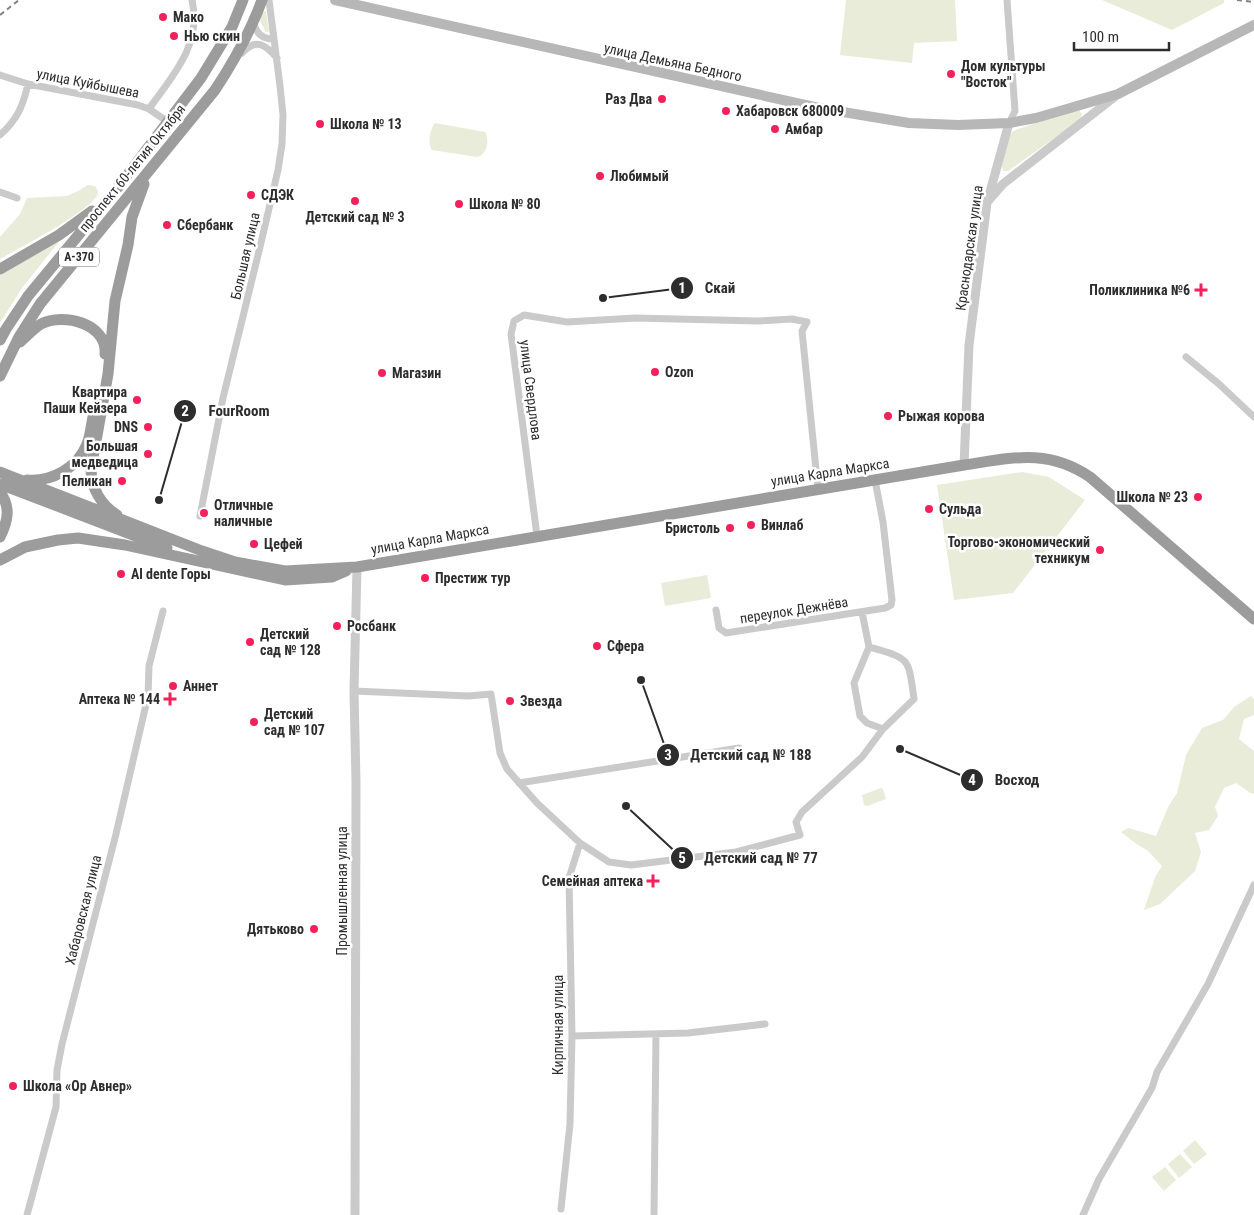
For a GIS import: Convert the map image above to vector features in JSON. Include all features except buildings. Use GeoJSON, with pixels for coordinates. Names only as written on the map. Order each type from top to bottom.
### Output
{"type":"FeatureCollection","features":[{"type":"Feature","properties":{"kind":"highway","name":"проспект 60-летия Октября"},"geometry":{"type":"LineString","coordinates":[[0,340],[28,296],[119,186],[218,53],[232,27],[243,0]]}},
{"type":"Feature","properties":{"kind":"highway","name":"проспект 60-летия Октября"},"geometry":{"type":"LineString","coordinates":[[0,376],[12,350],[40,304],[210,96],[233,63],[262,0]]}},
{"type":"Feature","properties":{"kind":"highway"},"geometry":{"type":"LineString","coordinates":[[130,523],[114,513],[98,496],[93,486],[91,469],[108,374],[115,301],[128,245],[130,224],[136,202],[152,168]]}},
{"type":"Feature","properties":{"kind":"highway"},"geometry":{"type":"LineString","coordinates":[[0,269],[74,226],[119,186]]}},
{"type":"Feature","properties":{"kind":"highway"},"geometry":{"type":"LineString","coordinates":[[12,350],[42,323],[55,320],[86,324],[96,330],[106,345],[88,440],[81,454],[68,468],[52,476],[38,480],[13,477]]}},
{"type":"Feature","properties":{"kind":"highway","name":"улица Карла Маркса"},"geometry":{"type":"LineString","coordinates":[[0,472],[202,552],[259,567],[285,571],[357,567],[964,465],[1033,456],[1076,467],[1111,493],[1254,619]]}},
{"type":"Feature","properties":{"kind":"highway"},"geometry":{"type":"LineString","coordinates":[[0,484],[199,560]]}},
{"type":"Feature","properties":{"kind":"highway"},"geometry":{"type":"LineString","coordinates":[[0,492],[8,509],[6,524],[0,537]]}},
{"type":"Feature","properties":{"kind":"highway"},"geometry":{"type":"LineString","coordinates":[[0,560],[25,547],[78,538],[125,545],[199,560]]}},
{"type":"Feature","properties":{"kind":"highway","name":"улица Карла Маркса"},"geometry":{"type":"LineString","coordinates":[[199,560],[285,580],[332,577],[357,567]]}},
{"type":"Feature","properties":{"kind":"main road","name":"улица Демьяна Бедного"},"geometry":{"type":"LineString","coordinates":[[335,0],[819,108],[909,123],[958,125],[1009,123]]}},
{"type":"Feature","properties":{"kind":"main road"},"geometry":{"type":"LineString","coordinates":[[1009,123],[1036,118],[1118,94],[1254,25]]}},
{"type":"Feature","properties":{"kind":"street"},"geometry":{"type":"LineString","coordinates":[[149,109],[178,69],[191,45],[194,18],[192,0]]}},
{"type":"Feature","properties":{"kind":"street","name":"Большая улица"},"geometry":{"type":"LineString","coordinates":[[200,516],[223,398],[278,170],[282,144],[283,115],[278,58],[269,0]]}},
{"type":"Feature","properties":{"kind":"street"},"geometry":{"type":"LineString","coordinates":[[1007,0],[1015,111],[1009,123]]}},
{"type":"Feature","properties":{"kind":"street"},"geometry":{"type":"LineString","coordinates":[[253,22],[260,36],[274,39]]}},
{"type":"Feature","properties":{"kind":"street"},"geometry":{"type":"LineString","coordinates":[[233,63],[253,44],[262,45],[270,49],[278,58]]}},
{"type":"Feature","properties":{"kind":"street","name":"улица Куйбышева"},"geometry":{"type":"LineString","coordinates":[[0,75],[28,84],[116,100],[149,109],[168,122]]}},
{"type":"Feature","properties":{"kind":"street"},"geometry":{"type":"LineString","coordinates":[[0,135],[15,120],[28,84]]}},
{"type":"Feature","properties":{"kind":"street"},"geometry":{"type":"LineString","coordinates":[[987,203],[1003,184],[1118,94]]}},
{"type":"Feature","properties":{"kind":"street","name":"Краснодарская улица"},"geometry":{"type":"LineString","coordinates":[[964,465],[969,344],[987,203],[1009,123]]}},
{"type":"Feature","properties":{"kind":"street"},"geometry":{"type":"LineString","coordinates":[[0,192],[17,198]]}},
{"type":"Feature","properties":{"kind":"street","name":"улица Свердлова"},"geometry":{"type":"LineString","coordinates":[[537,536],[512,334],[514,322],[524,315],[568,322],[635,318],[758,321],[792,319],[807,322],[802,331],[818,489]]}},
{"type":"Feature","properties":{"kind":"street"},"geometry":{"type":"LineString","coordinates":[[1186,357],[1219,384],[1254,418]]}},
{"type":"Feature","properties":{"kind":"street","name":"переулок Дежнёва"},"geometry":{"type":"LineString","coordinates":[[716,610],[719,628],[726,633],[862,612],[885,608],[891,605],[883,522],[875,480]]}},
{"type":"Feature","properties":{"kind":"street","name":"Промышленная улица"},"geometry":{"type":"LineString","coordinates":[[356,1215],[356,782],[354,691],[357,567]]}},
{"type":"Feature","properties":{"kind":"street","name":"Хабаровская улица"},"geometry":{"type":"LineString","coordinates":[[27,1215],[56,1107],[58,1070],[62,1044],[116,834],[148,696],[149,666],[163,611]]}},
{"type":"Feature","properties":{"kind":"street"},"geometry":{"type":"LineString","coordinates":[[862,612],[869,647],[854,683],[860,716],[867,723],[883,730]]}},
{"type":"Feature","properties":{"kind":"street"},"geometry":{"type":"LineString","coordinates":[[354,691],[468,696],[491,694],[500,753],[507,769],[580,843],[609,862],[631,865],[736,852],[800,835],[796,822],[802,812],[862,757],[883,730],[914,699],[909,667],[905,661],[896,655],[869,647]]}},
{"type":"Feature","properties":{"kind":"street"},"geometry":{"type":"LineString","coordinates":[[519,783],[739,748]]}},
{"type":"Feature","properties":{"kind":"street","name":"Кирпичная улица"},"geometry":{"type":"LineString","coordinates":[[561,1209],[570,1124],[572,1036],[569,878],[580,843]]}},
{"type":"Feature","properties":{"kind":"street"},"geometry":{"type":"LineString","coordinates":[[1083,1215],[1100,1179],[1152,1088],[1156,1072],[1208,984],[1254,884]]}},
{"type":"Feature","properties":{"kind":"street"},"geometry":{"type":"LineString","coordinates":[[572,1036],[688,1033],[765,1024]]}},
{"type":"Feature","properties":{"kind":"street"},"geometry":{"type":"LineString","coordinates":[[654,1215],[656,1034]]}},
{"type":"Feature","properties":{"kind":"green space"},"geometry":{"type":"Polygon","coordinates":[[[846,0],[955,0],[957,41],[914,43],[912,63],[840,55],[846,0]]]}},
{"type":"Feature","properties":{"kind":"green space"},"geometry":{"type":"Polygon","coordinates":[[[1102,0],[1224,0],[1224,3],[1172,30],[1102,0]]]}},
{"type":"Feature","properties":{"kind":"green space"},"geometry":{"type":"Polygon","coordinates":[[[266,11],[268,32],[266,32],[260,21],[262,12],[266,11]]]}},
{"type":"Feature","properties":{"kind":"green space"},"geometry":{"type":"Polygon","coordinates":[[[1079,110],[1082,114],[1080,120],[1008,171],[1003,171],[1002,166],[1012,132],[1079,110]]]}},
{"type":"Feature","properties":{"kind":"green space"},"geometry":{"type":"Polygon","coordinates":[[[435,123],[485,132],[487,135],[487,146],[483,153],[477,157],[432,150],[430,147],[430,136],[435,123]]]}},
{"type":"Feature","properties":{"kind":"green space"},"geometry":{"type":"Polygon","coordinates":[[[630,169],[650,173],[648,184],[628,180],[630,169]]]}},
{"type":"Feature","properties":{"kind":"green space"},"geometry":{"type":"Polygon","coordinates":[[[88,185],[95,186],[98,193],[83,209],[54,229],[0,259],[0,237],[20,214],[27,198],[67,196],[88,185]]]}},
{"type":"Feature","properties":{"kind":"green space"},"geometry":{"type":"Polygon","coordinates":[[[62,238],[22,288],[0,323],[0,274],[62,238]]]}},
{"type":"Feature","properties":{"kind":"green space"},"geometry":{"type":"Polygon","coordinates":[[[1022,472],[1049,477],[1085,500],[1013,593],[954,600],[937,485],[1022,472]]]}},
{"type":"Feature","properties":{"kind":"green space"},"geometry":{"type":"Polygon","coordinates":[[[707,575],[711,598],[665,606],[661,583],[707,575]]]}},
{"type":"Feature","properties":{"kind":"green space"},"geometry":{"type":"Polygon","coordinates":[[[1251,696],[1254,699],[1254,715],[1244,719],[1239,739],[1254,751],[1254,793],[1252,794],[1236,783],[1224,788],[1215,807],[1218,816],[1209,830],[1195,833],[1201,852],[1195,871],[1160,904],[1144,910],[1155,877],[1162,866],[1148,851],[1121,832],[1128,828],[1156,836],[1168,807],[1177,793],[1186,755],[1202,728],[1223,720],[1234,707],[1251,696]]]}},
{"type":"Feature","properties":{"kind":"green space"},"geometry":{"type":"Polygon","coordinates":[[[881,788],[886,799],[867,806],[864,805],[862,795],[881,788]]]}},
{"type":"Feature","properties":{"kind":"green space"},"geometry":{"type":"Polygon","coordinates":[[[1195,1140],[1207,1154],[1194,1164],[1183,1151],[1195,1140]]]}},
{"type":"Feature","properties":{"kind":"green space"},"geometry":{"type":"Polygon","coordinates":[[[1180,1154],[1192,1167],[1179,1178],[1168,1164],[1180,1154]]]}},
{"type":"Feature","properties":{"kind":"green space"},"geometry":{"type":"Polygon","coordinates":[[[1165,1167],[1176,1180],[1164,1191],[1152,1177],[1165,1167]]]}},
{"type":"Feature","properties":{"kind":"railway"},"geometry":{"type":"LineString","coordinates":[[0,15],[19,0]]}},
{"type":"Feature","properties":{"kind":"railway"},"geometry":{"type":"LineString","coordinates":[[1237,0],[1254,2]]}},
{"type":"Feature","properties":{"kind":"place","name":"Мако"},"geometry":{"type":"Point","coordinates":[163,17]}},
{"type":"Feature","properties":{"kind":"place","name":"Нью скин"},"geometry":{"type":"Point","coordinates":[174,36]}},
{"type":"Feature","properties":{"kind":"place","name":"Дом культуры \"Восток\""},"geometry":{"type":"Point","coordinates":[951,74]}},
{"type":"Feature","properties":{"kind":"place","name":"Раз Два"},"geometry":{"type":"Point","coordinates":[662,99]}},
{"type":"Feature","properties":{"kind":"place","name":"Хабаровск 680009"},"geometry":{"type":"Point","coordinates":[726,111]}},
{"type":"Feature","properties":{"kind":"place","name":"Школа № 13"},"geometry":{"type":"Point","coordinates":[320,124]}},
{"type":"Feature","properties":{"kind":"place","name":"Амбар"},"geometry":{"type":"Point","coordinates":[775,129]}},
{"type":"Feature","properties":{"kind":"place","name":"Любимый"},"geometry":{"type":"Point","coordinates":[600,176]}},
{"type":"Feature","properties":{"kind":"place","name":"СДЭК"},"geometry":{"type":"Point","coordinates":[251,195]}},
{"type":"Feature","properties":{"kind":"place","name":"Детский сад № 3"},"geometry":{"type":"Point","coordinates":[355,201]}},
{"type":"Feature","properties":{"kind":"place","name":"Школа № 80"},"geometry":{"type":"Point","coordinates":[459,204]}},
{"type":"Feature","properties":{"kind":"place","name":"Сбербанк"},"geometry":{"type":"Point","coordinates":[167,225]}},
{"type":"Feature","properties":{"kind":"place","name":"Поликлиника №6"},"geometry":{"type":"Point","coordinates":[1201,290]}},
{"type":"Feature","properties":{"kind":"place","name":"Скай"},"geometry":{"type":"Point","coordinates":[603,298]}},
{"type":"Feature","properties":{"kind":"place","name":"Ozon"},"geometry":{"type":"Point","coordinates":[655,372]}},
{"type":"Feature","properties":{"kind":"place","name":"Магазин"},"geometry":{"type":"Point","coordinates":[382,373]}},
{"type":"Feature","properties":{"kind":"place","name":"Квартира Паши Кейзера"},"geometry":{"type":"Point","coordinates":[137,400]}},
{"type":"Feature","properties":{"kind":"place","name":"Рыжая корова"},"geometry":{"type":"Point","coordinates":[888,416]}},
{"type":"Feature","properties":{"kind":"place","name":"DNS"},"geometry":{"type":"Point","coordinates":[148,427]}},
{"type":"Feature","properties":{"kind":"place","name":"Большая медведица"},"geometry":{"type":"Point","coordinates":[148,454]}},
{"type":"Feature","properties":{"kind":"place","name":"Пеликан"},"geometry":{"type":"Point","coordinates":[122,481]}},
{"type":"Feature","properties":{"kind":"place","name":"Школа № 23"},"geometry":{"type":"Point","coordinates":[1198,497]}},
{"type":"Feature","properties":{"kind":"place","name":"FourRoom"},"geometry":{"type":"Point","coordinates":[159,500]}},
{"type":"Feature","properties":{"kind":"place","name":"Сульда"},"geometry":{"type":"Point","coordinates":[929,509]}},
{"type":"Feature","properties":{"kind":"place","name":"Отличные наличные"},"geometry":{"type":"Point","coordinates":[204,513]}},
{"type":"Feature","properties":{"kind":"place","name":"Винлаб"},"geometry":{"type":"Point","coordinates":[751,525]}},
{"type":"Feature","properties":{"kind":"place","name":"Бристоль"},"geometry":{"type":"Point","coordinates":[730,528]}},
{"type":"Feature","properties":{"kind":"place","name":"Цефей"},"geometry":{"type":"Point","coordinates":[254,544]}},
{"type":"Feature","properties":{"kind":"place","name":"Торгово-экономический техникум"},"geometry":{"type":"Point","coordinates":[1100,550]}},
{"type":"Feature","properties":{"kind":"place","name":"Al dente Горы"},"geometry":{"type":"Point","coordinates":[121,574]}},
{"type":"Feature","properties":{"kind":"place","name":"Престиж тур"},"geometry":{"type":"Point","coordinates":[425,578]}},
{"type":"Feature","properties":{"kind":"place","name":"Росбанк"},"geometry":{"type":"Point","coordinates":[337,626]}},
{"type":"Feature","properties":{"kind":"place","name":"Детский сад № 128"},"geometry":{"type":"Point","coordinates":[250,642]}},
{"type":"Feature","properties":{"kind":"place","name":"Сфера"},"geometry":{"type":"Point","coordinates":[597,646]}},
{"type":"Feature","properties":{"kind":"place","name":"Детский сад № 188"},"geometry":{"type":"Point","coordinates":[641,680]}},
{"type":"Feature","properties":{"kind":"place","name":"Аннет"},"geometry":{"type":"Point","coordinates":[173,686]}},
{"type":"Feature","properties":{"kind":"place","name":"Аптека № 144"},"geometry":{"type":"Point","coordinates":[170,699]}},
{"type":"Feature","properties":{"kind":"place","name":"Звезда"},"geometry":{"type":"Point","coordinates":[510,701]}},
{"type":"Feature","properties":{"kind":"place","name":"Детский сад № 107"},"geometry":{"type":"Point","coordinates":[254,722]}},
{"type":"Feature","properties":{"kind":"place","name":"Восход"},"geometry":{"type":"Point","coordinates":[900,749]}},
{"type":"Feature","properties":{"kind":"place","name":"Детский сад № 77"},"geometry":{"type":"Point","coordinates":[626,806]}},
{"type":"Feature","properties":{"kind":"place","name":"Семейная аптека"},"geometry":{"type":"Point","coordinates":[653,881]}},
{"type":"Feature","properties":{"kind":"place","name":"Дятьково"},"geometry":{"type":"Point","coordinates":[314,929]}},
{"type":"Feature","properties":{"kind":"place","name":"Школа «Ор Авнер»"},"geometry":{"type":"Point","coordinates":[13,1086]}}]}
